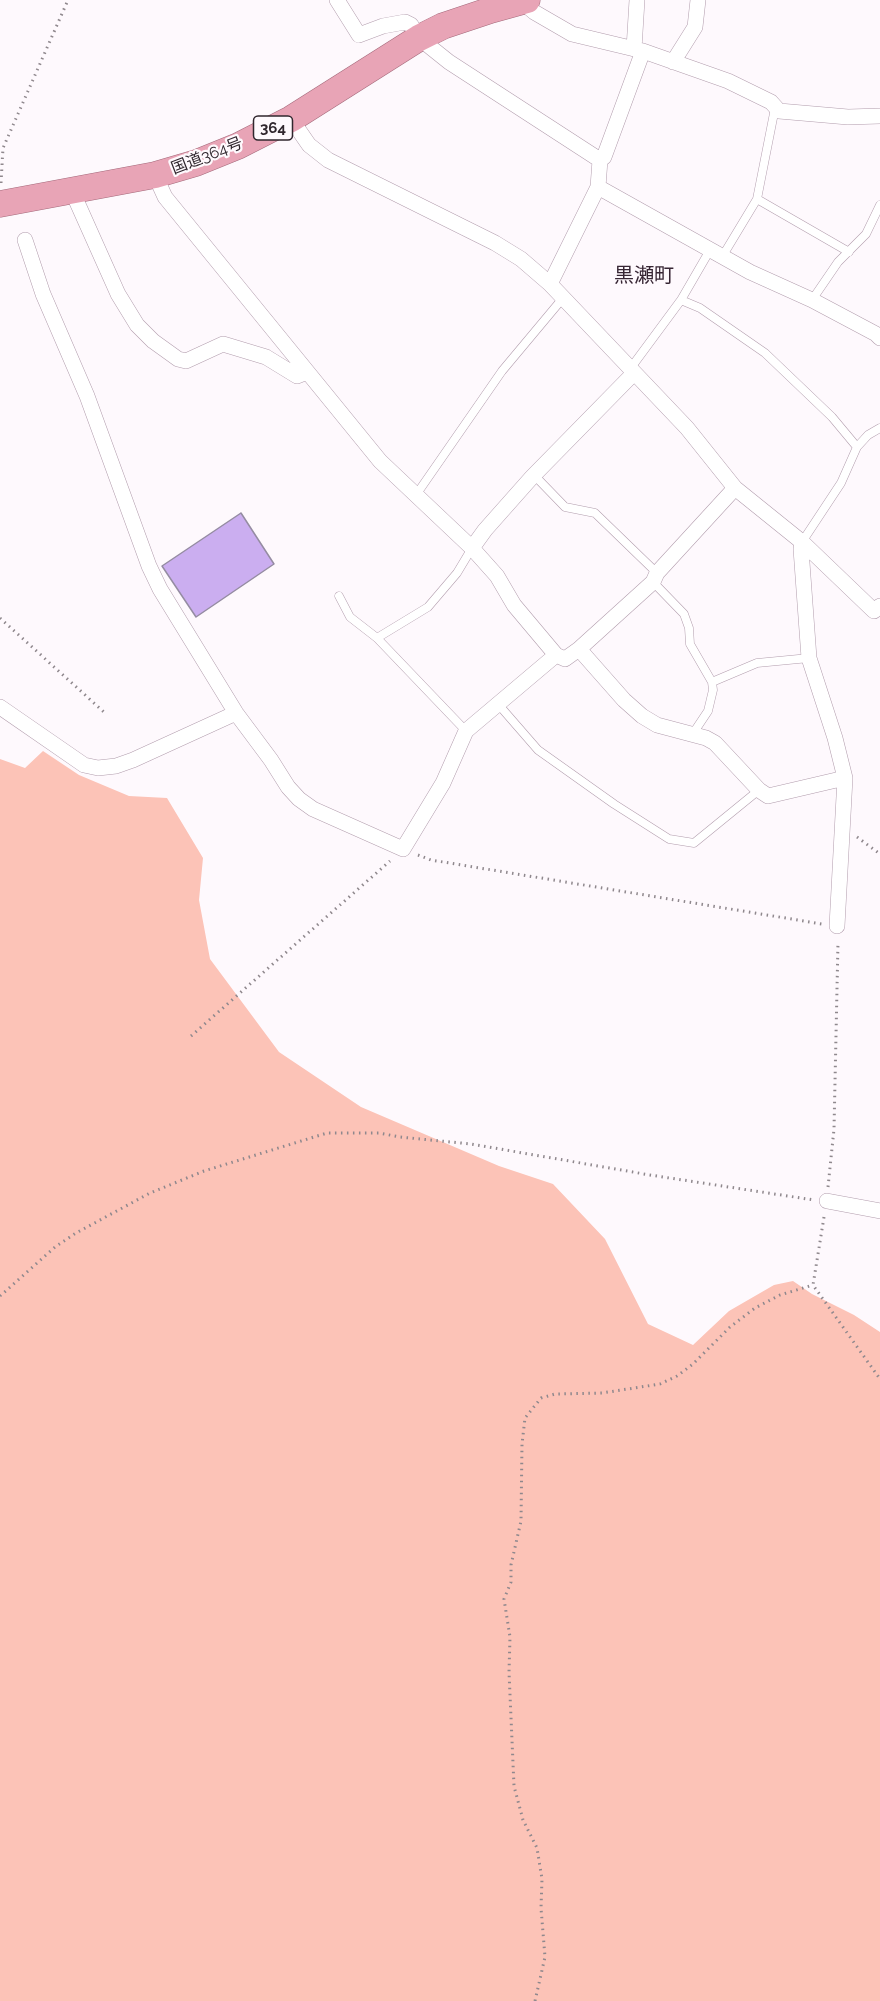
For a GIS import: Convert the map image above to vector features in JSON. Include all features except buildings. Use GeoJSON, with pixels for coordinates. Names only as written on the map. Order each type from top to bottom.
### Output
{"type":"FeatureCollection","features":[{"type":"Feature","properties":{"kind":"highway","name":"国道364号"},"geometry":{"type":"LineString","coordinates":[[3,198],[72,191],[155,175],[195,163],[238,146],[291,119],[419,38],[443,26],[488,5],[524,1]]}},
{"type":"Feature","properties":{"kind":"street"},"geometry":{"type":"LineString","coordinates":[[337,0],[359,35],[383,26],[405,22],[411,25],[419,38],[449,62],[600,160]]}},
{"type":"Feature","properties":{"kind":"street"},"geometry":{"type":"LineString","coordinates":[[550,284],[598,187],[600,160],[604,157],[639,50],[637,0]]}},
{"type":"Feature","properties":{"kind":"street"},"geometry":{"type":"LineString","coordinates":[[673,62],[695,27],[698,0]]}},
{"type":"Feature","properties":{"kind":"street"},"geometry":{"type":"LineString","coordinates":[[524,1],[534,12],[572,34],[639,50],[728,81],[771,102],[779,111],[848,117],[880,116]]}},
{"type":"Feature","properties":{"kind":"street"},"geometry":{"type":"LineString","coordinates":[[291,119],[309,145],[328,160],[495,243],[521,259],[550,284],[687,428],[735,488],[802,542],[874,611],[880,606]]}},
{"type":"Feature","properties":{"kind":"street"},"geometry":{"type":"LineString","coordinates":[[155,175],[165,197],[380,460],[472,548],[497,576],[514,605],[556,655],[565,659],[579,649],[655,578],[735,488]]}},
{"type":"Feature","properties":{"kind":"street"},"geometry":{"type":"LineString","coordinates":[[598,187],[716,254],[812,300],[880,338]]}},
{"type":"Feature","properties":{"kind":"street"},"geometry":{"type":"LineString","coordinates":[[72,191],[118,294],[137,325],[153,341],[178,359],[186,361],[223,344],[266,357],[297,376],[307,372]]}},
{"type":"Feature","properties":{"kind":"street"},"geometry":{"type":"LineString","coordinates":[[25,240],[44,294],[87,396],[148,566],[160,590],[236,713],[271,760],[288,788],[299,799],[313,809],[403,849],[443,783],[466,731],[556,655]]}},
{"type":"Feature","properties":{"kind":"street"},"geometry":{"type":"LineString","coordinates":[[472,548],[534,475],[632,371]]}},
{"type":"Feature","properties":{"kind":"street"},"geometry":{"type":"LineString","coordinates":[[802,542],[809,658],[835,738],[844,778],[837,926]]}},
{"type":"Feature","properties":{"kind":"street"},"geometry":{"type":"LineString","coordinates":[[579,649],[624,700],[642,716],[657,726],[715,743],[759,790],[768,796],[844,778]]}},
{"type":"Feature","properties":{"kind":"street"},"geometry":{"type":"LineString","coordinates":[[0,707],[84,765],[98,768],[116,766],[133,760],[236,713]]}},
{"type":"Feature","properties":{"kind":"street"},"geometry":{"type":"LineString","coordinates":[[826,1202],[880,1211]]}},
{"type":"Feature","properties":{"kind":"lane"},"geometry":{"type":"LineString","coordinates":[[632,371],[681,300],[757,199],[776,107]]}},
{"type":"Feature","properties":{"kind":"lane"},"geometry":{"type":"LineString","coordinates":[[757,199],[849,252]]}},
{"type":"Feature","properties":{"kind":"lane"},"geometry":{"type":"LineString","coordinates":[[812,300],[838,262],[866,234],[880,204]]}},
{"type":"Feature","properties":{"kind":"lane"},"geometry":{"type":"LineString","coordinates":[[416,495],[502,370],[563,298]]}},
{"type":"Feature","properties":{"kind":"lane"},"geometry":{"type":"LineString","coordinates":[[681,300],[700,308],[765,353],[832,417],[857,447]]}},
{"type":"Feature","properties":{"kind":"lane"},"geometry":{"type":"LineString","coordinates":[[802,542],[841,483],[857,447],[868,435],[880,428]]}},
{"type":"Feature","properties":{"kind":"lane"},"geometry":{"type":"LineString","coordinates":[[534,475],[565,507],[595,513],[655,578],[684,614],[689,628],[690,644],[712,682],[714,690],[708,711],[692,735]]}},
{"type":"Feature","properties":{"kind":"lane"},"geometry":{"type":"LineString","coordinates":[[376,638],[428,607],[457,573],[472,548]]}},
{"type":"Feature","properties":{"kind":"lane"},"geometry":{"type":"LineString","coordinates":[[339,596],[350,617],[376,638],[466,731]]}},
{"type":"Feature","properties":{"kind":"lane"},"geometry":{"type":"LineString","coordinates":[[712,682],[757,663],[809,658]]}},
{"type":"Feature","properties":{"kind":"lane"},"geometry":{"type":"LineString","coordinates":[[498,704],[538,750],[614,804],[669,839],[694,843],[759,790]]}},
{"type":"Feature","properties":{"kind":"path"},"geometry":{"type":"LineString","coordinates":[[3,198],[3,148],[68,0]]}},
{"type":"Feature","properties":{"kind":"path"},"geometry":{"type":"LineString","coordinates":[[0,618],[105,713]]}},
{"type":"Feature","properties":{"kind":"path"},"geometry":{"type":"LineString","coordinates":[[841,824],[880,854]]}},
{"type":"Feature","properties":{"kind":"path"},"geometry":{"type":"LineString","coordinates":[[191,1036],[403,849],[431,860],[837,926],[834,1129],[826,1202],[813,1285],[880,1379]]}},
{"type":"Feature","properties":{"kind":"path"},"geometry":{"type":"LineString","coordinates":[[0,1296],[62,1242],[150,1193],[204,1171],[327,1133],[379,1133],[471,1144],[826,1202]]}},
{"type":"Feature","properties":{"kind":"path"},"geometry":{"type":"LineString","coordinates":[[535,2001],[545,1957],[541,1908],[542,1880],[537,1848],[523,1821],[514,1786],[509,1672],[510,1637],[504,1599],[511,1582],[521,1521],[522,1444],[525,1418],[542,1398],[548,1396],[602,1393],[660,1384],[677,1376],[693,1364],[730,1328],[755,1308],[780,1295],[813,1285]]}},
{"type":"Feature","properties":{"kind":"shaded area"},"geometry":{"type":"Polygon","coordinates":[[[43,751],[79,775],[129,796],[167,798],[203,858],[199,900],[210,959],[279,1052],[361,1107],[499,1166],[553,1184],[605,1239],[648,1324],[693,1345],[729,1311],[774,1285],[793,1281],[880,1332],[880,2001],[0,2001],[0,759],[25,768],[43,751]]]}},
{"type":"Feature","properties":{"kind":"district","name":"黒瀬町"},"geometry":{"type":"Point","coordinates":[644,276]}}]}
